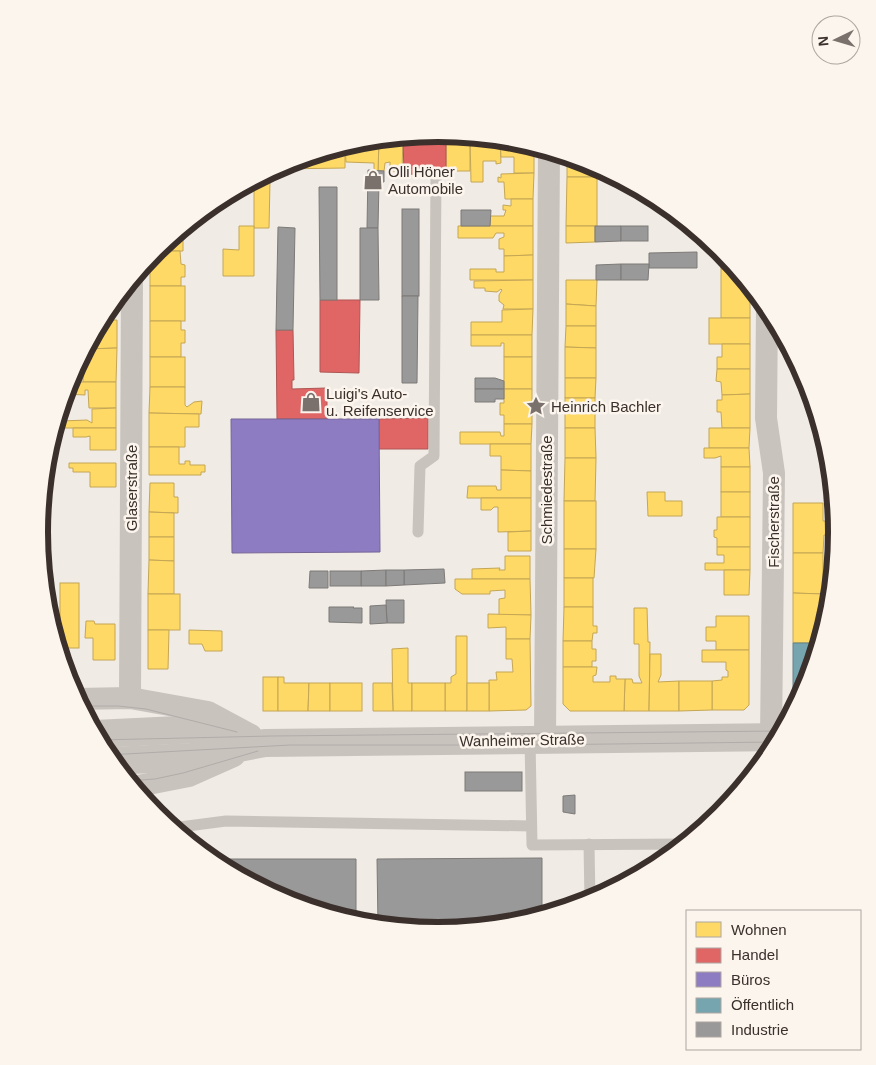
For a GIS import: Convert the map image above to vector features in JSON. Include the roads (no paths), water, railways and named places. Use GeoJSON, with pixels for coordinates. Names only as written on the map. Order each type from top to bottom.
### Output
{"type":"FeatureCollection","features":[{"type":"Feature","properties":{"kind":"street","name":"Schmiedestraße"},"geometry":{"type":"LineString","coordinates":[[538,739],[549,158]]}},
{"type":"Feature","properties":{"kind":"street","name":"Glaserstraße"},"geometry":{"type":"LineString","coordinates":[[130,698],[132,290]]}},
{"type":"Feature","properties":{"kind":"street","name":"Fischerstraße"},"geometry":{"type":"LineString","coordinates":[[767,322],[766,418],[774,473],[775,730]]}},
{"type":"Feature","properties":{"kind":"street","name":"Wanheimer Straße"},"geometry":{"type":"LineString","coordinates":[[85,699],[130,698],[208,712],[265,742]]}},
{"type":"Feature","properties":{"kind":"street","name":"Wanheimer Straße"},"geometry":{"type":"LineString","coordinates":[[103,734],[198,729],[265,742]]}},
{"type":"Feature","properties":{"kind":"street","name":"Wanheimer Straße"},"geometry":{"type":"LineString","coordinates":[[121,761],[190,757],[265,742],[770,737]]}},
{"type":"Feature","properties":{"kind":"street","name":"Wanheimer Straße"},"geometry":{"type":"LineString","coordinates":[[140,786],[189,776],[265,742]]}},
{"type":"Feature","properties":{"kind":"lane"},"geometry":{"type":"LineString","coordinates":[[418,532],[420,466],[434,456],[436,176]]}},
{"type":"Feature","properties":{"kind":"lane"},"geometry":{"type":"LineString","coordinates":[[538,739],[531,826],[532,845],[673,844]]}},
{"type":"Feature","properties":{"kind":"lane"},"geometry":{"type":"LineString","coordinates":[[182,827],[226,821],[531,826]]}},
{"type":"Feature","properties":{"kind":"lane"},"geometry":{"type":"LineString","coordinates":[[589,844],[590,892]]}},
{"type":"Feature","properties":{"kind":"tram line"},"geometry":{"type":"LineString","coordinates":[[89,706],[118,706],[146,709],[237,732]]}},
{"type":"Feature","properties":{"kind":"tram line"},"geometry":{"type":"LineString","coordinates":[[107,740],[272,736],[774,731]]}},
{"type":"Feature","properties":{"kind":"tram line"},"geometry":{"type":"LineString","coordinates":[[117,754],[290,745],[767,742]]}},
{"type":"Feature","properties":{"kind":"tram line"},"geometry":{"type":"LineString","coordinates":[[136,780],[155,779],[183,773],[258,751]]}},
{"type":"Feature","properties":{"kind":"place","name":"Olli Höner Automobile"},"geometry":{"type":"Point","coordinates":[373,180]}},
{"type":"Feature","properties":{"kind":"place","name":"Luigi's Auto- u. Reifenservice"},"geometry":{"type":"Point","coordinates":[311,402]}},
{"type":"Feature","properties":{"kind":"place","name":"Heinrich Bachler"},"geometry":{"type":"Point","coordinates":[536,406]}}]}
